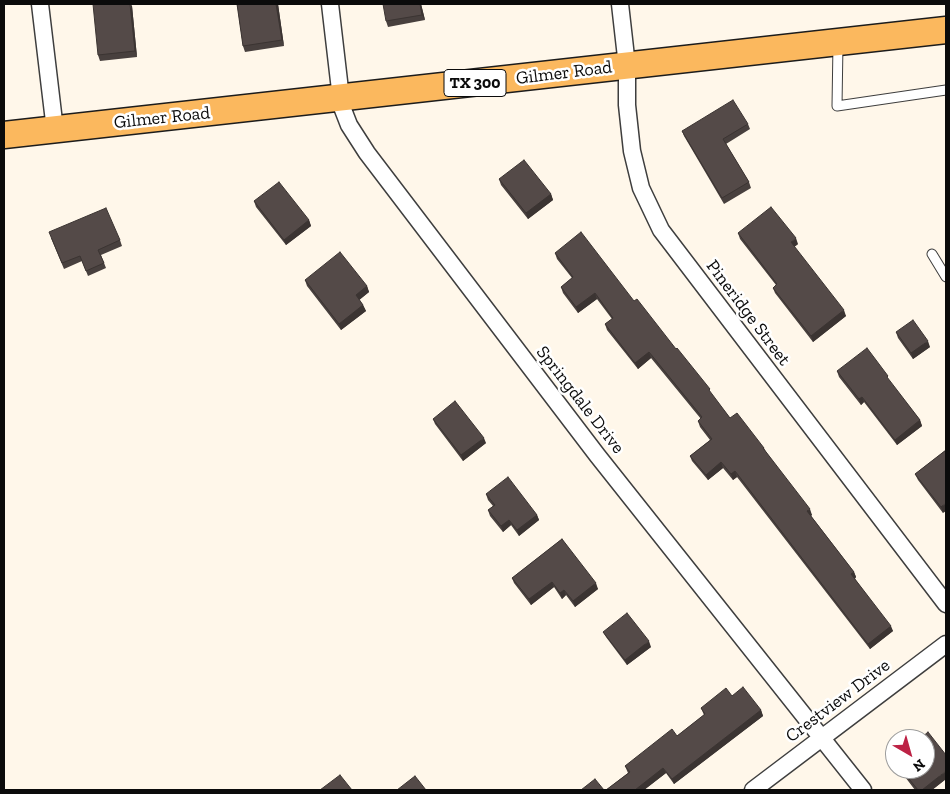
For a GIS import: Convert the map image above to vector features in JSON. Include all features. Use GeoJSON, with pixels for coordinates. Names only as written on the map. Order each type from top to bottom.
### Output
{"type":"FeatureCollection","features":[{"type":"Feature","properties":{"kind":"main road","name":"Gilmer Road"},"geometry":{"type":"LineString","coordinates":[[4,135],[946,30]]}},
{"type":"Feature","properties":{"kind":"street"},"geometry":{"type":"LineString","coordinates":[[40,4],[55,130]]}},
{"type":"Feature","properties":{"kind":"street","name":"Springdale Drive"},"geometry":{"type":"LineString","coordinates":[[330,4],[342,107],[349,125],[377,168],[597,454],[863,790]]}},
{"type":"Feature","properties":{"kind":"street","name":"Pineridge Street"},"geometry":{"type":"LineString","coordinates":[[620,4],[627,66],[627,105],[634,164],[641,188],[661,230],[946,604]]}},
{"type":"Feature","properties":{"kind":"street","name":"Crestview Drive"},"geometry":{"type":"LineString","coordinates":[[753,790],[946,644]]}},
{"type":"Feature","properties":{"kind":"lane"},"geometry":{"type":"LineString","coordinates":[[838,42],[837,106],[946,90]]}},
{"type":"Feature","properties":{"kind":"lane"},"geometry":{"type":"LineString","coordinates":[[932,254],[946,277]]}},
{"type":"Feature","properties":{"kind":"building"},"geometry":{"type":"Polygon","coordinates":[[[93,4],[130,4],[135,51],[98,55],[93,4]]]}},
{"type":"Feature","properties":{"kind":"building"},"geometry":{"type":"Polygon","coordinates":[[[237,4],[276,4],[282,40],[243,46],[237,4]]]}},
{"type":"Feature","properties":{"kind":"building"},"geometry":{"type":"Polygon","coordinates":[[[383,4],[420,4],[422,15],[386,21],[383,4]]]}},
{"type":"Feature","properties":{"kind":"building"},"geometry":{"type":"Polygon","coordinates":[[[733,100],[748,124],[723,139],[749,182],[722,198],[682,131],[733,100]]]}},
{"type":"Feature","properties":{"kind":"building"},"geometry":{"type":"Polygon","coordinates":[[[524,160],[551,194],[526,213],[499,179],[524,160]]]}},
{"type":"Feature","properties":{"kind":"building"},"geometry":{"type":"Polygon","coordinates":[[[279,182],[309,220],[284,240],[254,201],[279,182]]]}},
{"type":"Feature","properties":{"kind":"building"},"geometry":{"type":"Polygon","coordinates":[[[771,207],[796,238],[791,242],[844,310],[811,336],[773,288],[777,284],[738,233],[771,207]]]}},
{"type":"Feature","properties":{"kind":"building"},"geometry":{"type":"Polygon","coordinates":[[[106,208],[120,240],[98,250],[104,263],[86,271],[80,256],[62,263],[49,232],[106,208]]]}},
{"type":"Feature","properties":{"kind":"building"},"geometry":{"type":"Polygon","coordinates":[[[581,232],[634,301],[637,299],[710,389],[730,418],[737,413],[810,509],[807,511],[854,572],[851,574],[891,626],[868,644],[735,471],[731,474],[721,462],[706,475],[690,456],[712,439],[698,421],[702,417],[649,352],[635,363],[605,324],[613,318],[595,293],[576,307],[561,287],[573,277],[555,253],[581,232]]]}},
{"type":"Feature","properties":{"kind":"building"},"geometry":{"type":"Polygon","coordinates":[[[340,252],[367,286],[356,295],[363,305],[339,324],[305,280],[340,252]]]}},
{"type":"Feature","properties":{"kind":"building"},"geometry":{"type":"Polygon","coordinates":[[[913,320],[928,341],[911,353],[896,332],[913,320]]]}},
{"type":"Feature","properties":{"kind":"building"},"geometry":{"type":"Polygon","coordinates":[[[867,348],[920,420],[895,440],[862,397],[859,399],[837,371],[867,348]]]}},
{"type":"Feature","properties":{"kind":"building"},"geometry":{"type":"Polygon","coordinates":[[[455,401],[484,438],[461,455],[433,419],[455,401]]]}},
{"type":"Feature","properties":{"kind":"building"},"geometry":{"type":"Polygon","coordinates":[[[946,450],[946,503],[941,507],[915,474],[946,450]]]}},
{"type":"Feature","properties":{"kind":"building"},"geometry":{"type":"Polygon","coordinates":[[[508,477],[537,515],[517,530],[509,520],[501,526],[488,510],[495,505],[486,494],[508,477]]]}},
{"type":"Feature","properties":{"kind":"building"},"geometry":{"type":"Polygon","coordinates":[[[562,539],[596,583],[573,601],[564,590],[560,593],[552,582],[529,599],[512,578],[562,539]]]}},
{"type":"Feature","properties":{"kind":"building"},"geometry":{"type":"Polygon","coordinates":[[[627,613],[649,641],[625,660],[603,632],[627,613]]]}},
{"type":"Feature","properties":{"kind":"building"},"geometry":{"type":"Polygon","coordinates":[[[743,687],[761,710],[672,779],[663,768],[635,790],[606,790],[630,772],[625,766],[672,729],[677,736],[705,714],[701,708],[726,688],[732,696],[743,687]]]}},
{"type":"Feature","properties":{"kind":"building"},"geometry":{"type":"Polygon","coordinates":[[[935,741],[946,755],[946,771],[922,790],[918,790],[909,779],[935,779],[935,741]]]}},
{"type":"Feature","properties":{"kind":"building"},"geometry":{"type":"Polygon","coordinates":[[[340,775],[352,790],[320,790],[340,775]]]}},
{"type":"Feature","properties":{"kind":"building"},"geometry":{"type":"Polygon","coordinates":[[[415,776],[426,790],[397,790],[415,776]]]}},
{"type":"Feature","properties":{"kind":"building"},"geometry":{"type":"Polygon","coordinates":[[[595,779],[604,790],[581,790],[595,779]]]}}]}
